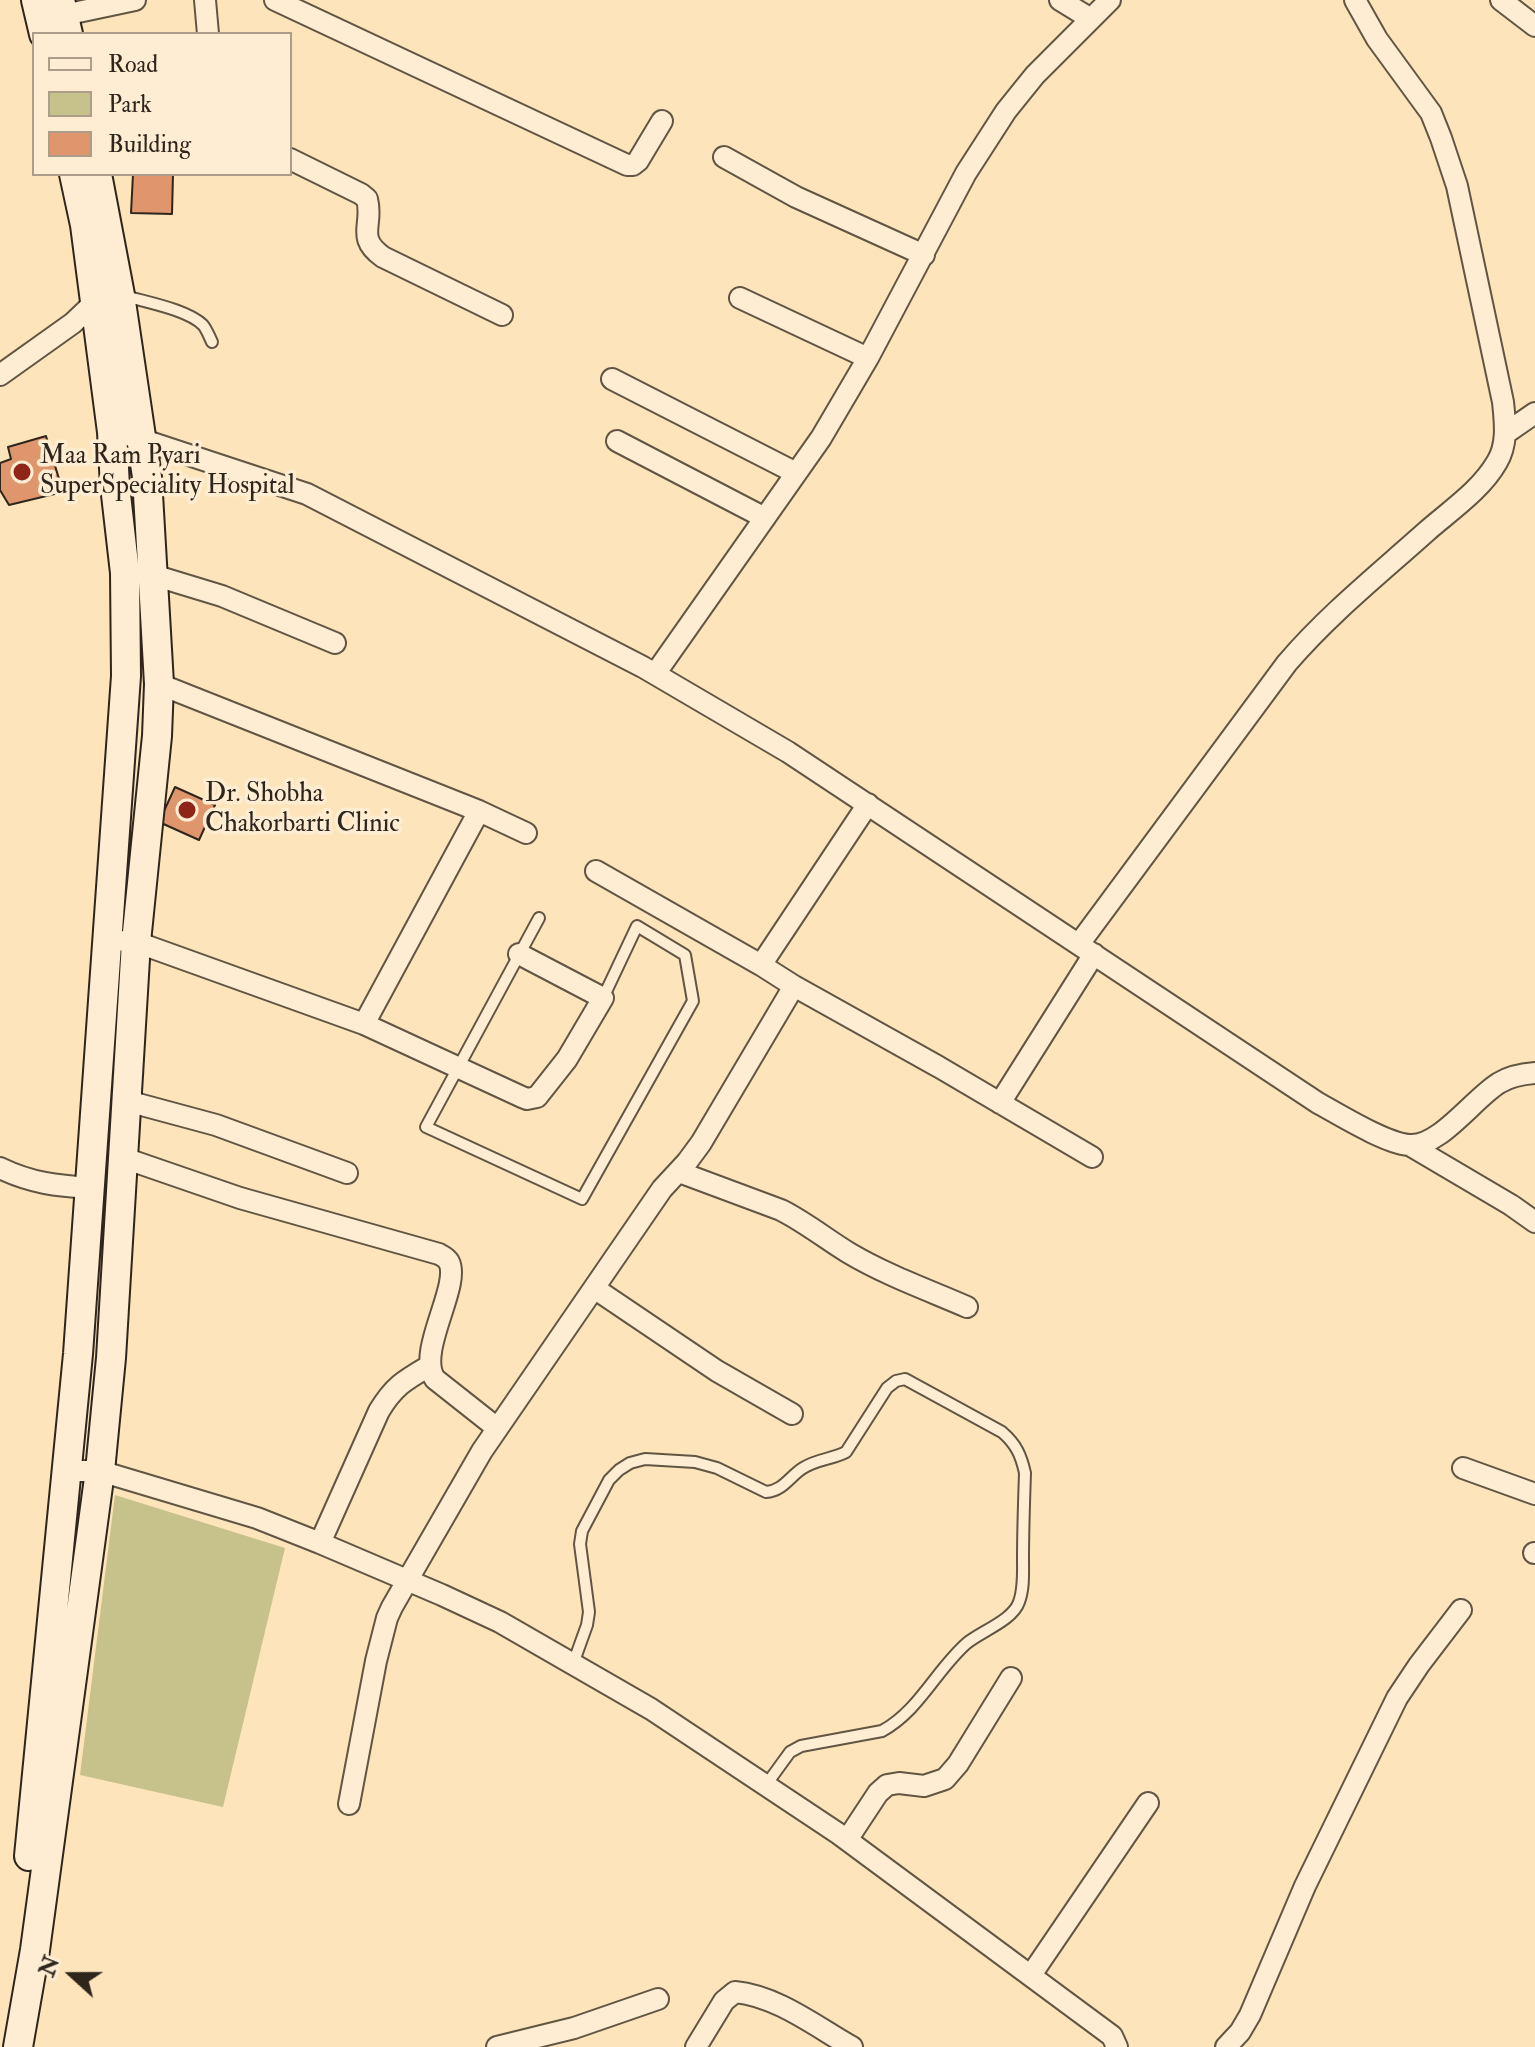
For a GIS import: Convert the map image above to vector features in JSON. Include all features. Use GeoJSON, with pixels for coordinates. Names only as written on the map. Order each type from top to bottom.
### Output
{"type":"FeatureCollection","features":[{"type":"Feature","properties":{"kind":"main road"},"geometry":{"type":"LineString","coordinates":[[36,0],[59,21]]}},
{"type":"Feature","properties":{"kind":"main road"},"geometry":{"type":"LineString","coordinates":[[18,2047],[35,1950],[100,1471],[111,1358],[136,942],[157,736],[159,684],[142,439],[74,176]]}},
{"type":"Feature","properties":{"kind":"main road"},"geometry":{"type":"LineString","coordinates":[[4,2047],[21,1947],[78,1354],[126,676],[125,573],[115,486],[108,299],[97,176]]}},
{"type":"Feature","properties":{"kind":"street"},"geometry":{"type":"LineString","coordinates":[[59,21],[135,0]]}},
{"type":"Feature","properties":{"kind":"street"},"geometry":{"type":"LineString","coordinates":[[205,0],[208,32]]}},
{"type":"Feature","properties":{"kind":"street"},"geometry":{"type":"LineString","coordinates":[[275,0],[627,165],[638,161],[662,121]]}},
{"type":"Feature","properties":{"kind":"street"},"geometry":{"type":"LineString","coordinates":[[1060,0],[1091,19]]}},
{"type":"Feature","properties":{"kind":"street"},"geometry":{"type":"LineString","coordinates":[[655,674],[821,438],[868,358],[966,173],[1006,111],[1035,75],[1110,0]]}},
{"type":"Feature","properties":{"kind":"street"},"geometry":{"type":"LineString","coordinates":[[1000,1103],[1086,949],[1287,663],[1350,598],[1481,484],[1499,460],[1506,433],[1503,402],[1457,186],[1431,113],[1377,39],[1355,0]]}},
{"type":"Feature","properties":{"kind":"street"},"geometry":{"type":"LineString","coordinates":[[1514,4],[1535,26]]}},
{"type":"Feature","properties":{"kind":"street"},"geometry":{"type":"LineString","coordinates":[[724,157],[796,197],[924,255]]}},
{"type":"Feature","properties":{"kind":"street"},"geometry":{"type":"LineString","coordinates":[[292,160],[367,199],[369,214],[366,236],[374,251],[502,315]]}},
{"type":"Feature","properties":{"kind":"street"},"geometry":{"type":"LineString","coordinates":[[740,298],[868,358]]}},
{"type":"Feature","properties":{"kind":"street"},"geometry":{"type":"LineString","coordinates":[[0,375],[108,299]]}},
{"type":"Feature","properties":{"kind":"street"},"geometry":{"type":"LineString","coordinates":[[612,379],[796,473]]}},
{"type":"Feature","properties":{"kind":"street"},"geometry":{"type":"LineString","coordinates":[[1506,433],[1535,413]]}},
{"type":"Feature","properties":{"kind":"street"},"geometry":{"type":"LineString","coordinates":[[112,432],[142,439],[307,494],[655,674],[788,752],[1318,1103],[1368,1129],[1411,1146],[1535,1222]]}},
{"type":"Feature","properties":{"kind":"street"},"geometry":{"type":"LineString","coordinates":[[617,441],[765,518]]}},
{"type":"Feature","properties":{"kind":"street"},"geometry":{"type":"LineString","coordinates":[[153,575],[222,596],[335,643]]}},
{"type":"Feature","properties":{"kind":"street"},"geometry":{"type":"LineString","coordinates":[[159,684],[479,811],[526,833]]}},
{"type":"Feature","properties":{"kind":"street"},"geometry":{"type":"LineString","coordinates":[[761,965],[868,804]]}},
{"type":"Feature","properties":{"kind":"street"},"geometry":{"type":"LineString","coordinates":[[364,1024],[479,811]]}},
{"type":"Feature","properties":{"kind":"street"},"geometry":{"type":"LineString","coordinates":[[596,871],[1092,1157]]}},
{"type":"Feature","properties":{"kind":"street"},"geometry":{"type":"LineString","coordinates":[[108,939],[136,942],[364,1024],[527,1099],[537,1097],[567,1059],[603,998],[519,954]]}},
{"type":"Feature","properties":{"kind":"street"},"geometry":{"type":"LineString","coordinates":[[349,1804],[382,1636],[392,1607],[482,1451],[662,1189],[701,1143],[794,986]]}},
{"type":"Feature","properties":{"kind":"street"},"geometry":{"type":"LineString","coordinates":[[1411,1146],[1431,1141],[1501,1081],[1520,1074],[1535,1073]]}},
{"type":"Feature","properties":{"kind":"street"},"geometry":{"type":"LineString","coordinates":[[127,1101],[216,1125],[347,1173]]}},
{"type":"Feature","properties":{"kind":"street"},"geometry":{"type":"LineString","coordinates":[[124,1158],[240,1198],[446,1258],[450,1264],[450,1280],[429,1366],[435,1379],[497,1428]]}},
{"type":"Feature","properties":{"kind":"street"},"geometry":{"type":"LineString","coordinates":[[0,1168],[22,1178],[55,1186],[91,1188]]}},
{"type":"Feature","properties":{"kind":"street"},"geometry":{"type":"LineString","coordinates":[[679,1172],[781,1210],[868,1263],[967,1307]]}},
{"type":"Feature","properties":{"kind":"street"},"geometry":{"type":"LineString","coordinates":[[594,1288],[717,1371],[792,1414]]}},
{"type":"Feature","properties":{"kind":"street"},"geometry":{"type":"LineString","coordinates":[[320,1543],[384,1403],[397,1386],[429,1366]]}},
{"type":"Feature","properties":{"kind":"street"},"geometry":{"type":"LineString","coordinates":[[1463,1468],[1535,1494]]}},
{"type":"Feature","properties":{"kind":"street"},"geometry":{"type":"LineString","coordinates":[[65,1471],[100,1471],[257,1518],[408,1580],[500,1622],[651,1709],[847,1840],[1112,2036],[1117,2047]]}},
{"type":"Feature","properties":{"kind":"street"},"geometry":{"type":"LineString","coordinates":[[1226,2047],[1250,2015],[1305,1886],[1397,1698],[1461,1610]]}},
{"type":"Feature","properties":{"kind":"street"},"geometry":{"type":"LineString","coordinates":[[847,1840],[878,1793],[887,1785],[924,1786],[945,1779],[958,1764],[1011,1678]]}},
{"type":"Feature","properties":{"kind":"street"},"geometry":{"type":"LineString","coordinates":[[1031,1975],[1148,1803]]}},
{"type":"Feature","properties":{"kind":"street"},"geometry":{"type":"LineString","coordinates":[[696,2047],[724,2001],[735,1992],[752,1994],[776,2003],[852,2047]]}},
{"type":"Feature","properties":{"kind":"street"},"geometry":{"type":"LineString","coordinates":[[497,2047],[574,2028],[658,1999]]}},
{"type":"Feature","properties":{"kind":"lane"},"geometry":{"type":"LineString","coordinates":[[108,299],[181,312],[205,327],[212,342]]}},
{"type":"Feature","properties":{"kind":"lane"},"geometry":{"type":"LineString","coordinates":[[539,918],[426,1127],[582,1199],[693,1001],[685,955],[637,926],[603,998]]}},
{"type":"Feature","properties":{"kind":"lane"},"geometry":{"type":"LineString","coordinates":[[573,1664],[589,1612],[580,1544],[582,1531],[609,1480],[630,1463],[645,1459],[695,1462],[717,1468],[766,1492],[775,1492],[802,1468],[846,1452],[887,1388],[905,1379],[1002,1432],[1014,1443],[1025,1473],[1022,1582],[1020,1600],[1015,1610],[958,1652],[911,1709],[894,1724],[882,1731],[801,1746],[790,1752],[766,1785]]}},
{"type":"Feature","properties":{"kind":"green space"},"geometry":{"type":"Polygon","coordinates":[[[115,1495],[285,1548],[223,1807],[80,1775],[115,1495]]]}},
{"type":"Feature","properties":{"kind":"building"},"geometry":{"type":"Polygon","coordinates":[[[133,176],[173,176],[172,214],[131,213],[133,176]]]}},
{"type":"Feature","properties":{"kind":"building"},"geometry":{"type":"Polygon","coordinates":[[[46,436],[63,492],[9,505],[0,490],[0,463],[11,459],[8,447],[46,436]]]}},
{"type":"Feature","properties":{"kind":"building"},"geometry":{"type":"Polygon","coordinates":[[[175,787],[215,805],[199,840],[159,822],[175,787]]]}},
{"type":"Feature","properties":{"kind":"place","name":"Maa Ram Pyari SuperSpeciality Hospital"},"geometry":{"type":"Point","coordinates":[22,472]}},
{"type":"Feature","properties":{"kind":"place","name":"Dr. Shobha Chakorbarti Clinic"},"geometry":{"type":"Point","coordinates":[187,810]}}]}
